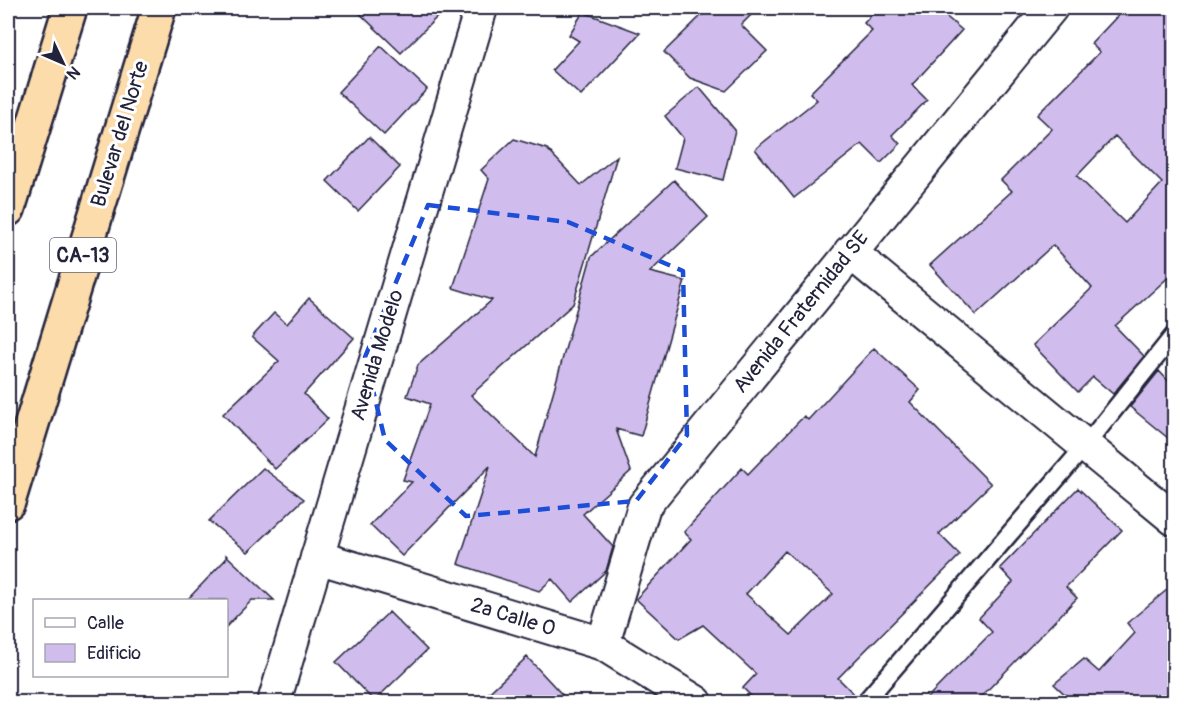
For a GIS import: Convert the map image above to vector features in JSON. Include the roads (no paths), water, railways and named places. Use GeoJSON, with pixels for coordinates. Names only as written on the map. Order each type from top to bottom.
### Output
{"type":"FeatureCollection","features":[{"type":"Feature","properties":{"kind":"highway"},"geometry":{"type":"LineString","coordinates":[[8,209],[70,8]]}},
{"type":"Feature","properties":{"kind":"highway","name":"Bulevar del Norte"},"geometry":{"type":"LineString","coordinates":[[8,502],[159,8]]}},
{"type":"Feature","properties":{"kind":"street","name":"Avenida Modelo"},"geometry":{"type":"LineString","coordinates":[[274,702],[481,8]]}},
{"type":"Feature","properties":{"kind":"street","name":"Avenida Fraternidad SE"},"geometry":{"type":"LineString","coordinates":[[603,644],[644,506],[1051,8]]}},
{"type":"Feature","properties":{"kind":"street"},"geometry":{"type":"LineString","coordinates":[[850,252],[1174,519]]}},
{"type":"Feature","properties":{"kind":"street","name":"2a Calle O"},"geometry":{"type":"LineString","coordinates":[[317,557],[603,644],[696,702]]}},
{"type":"Feature","properties":{"kind":"lane"},"geometry":{"type":"LineString","coordinates":[[865,702],[1085,446],[1174,335]]}}]}
